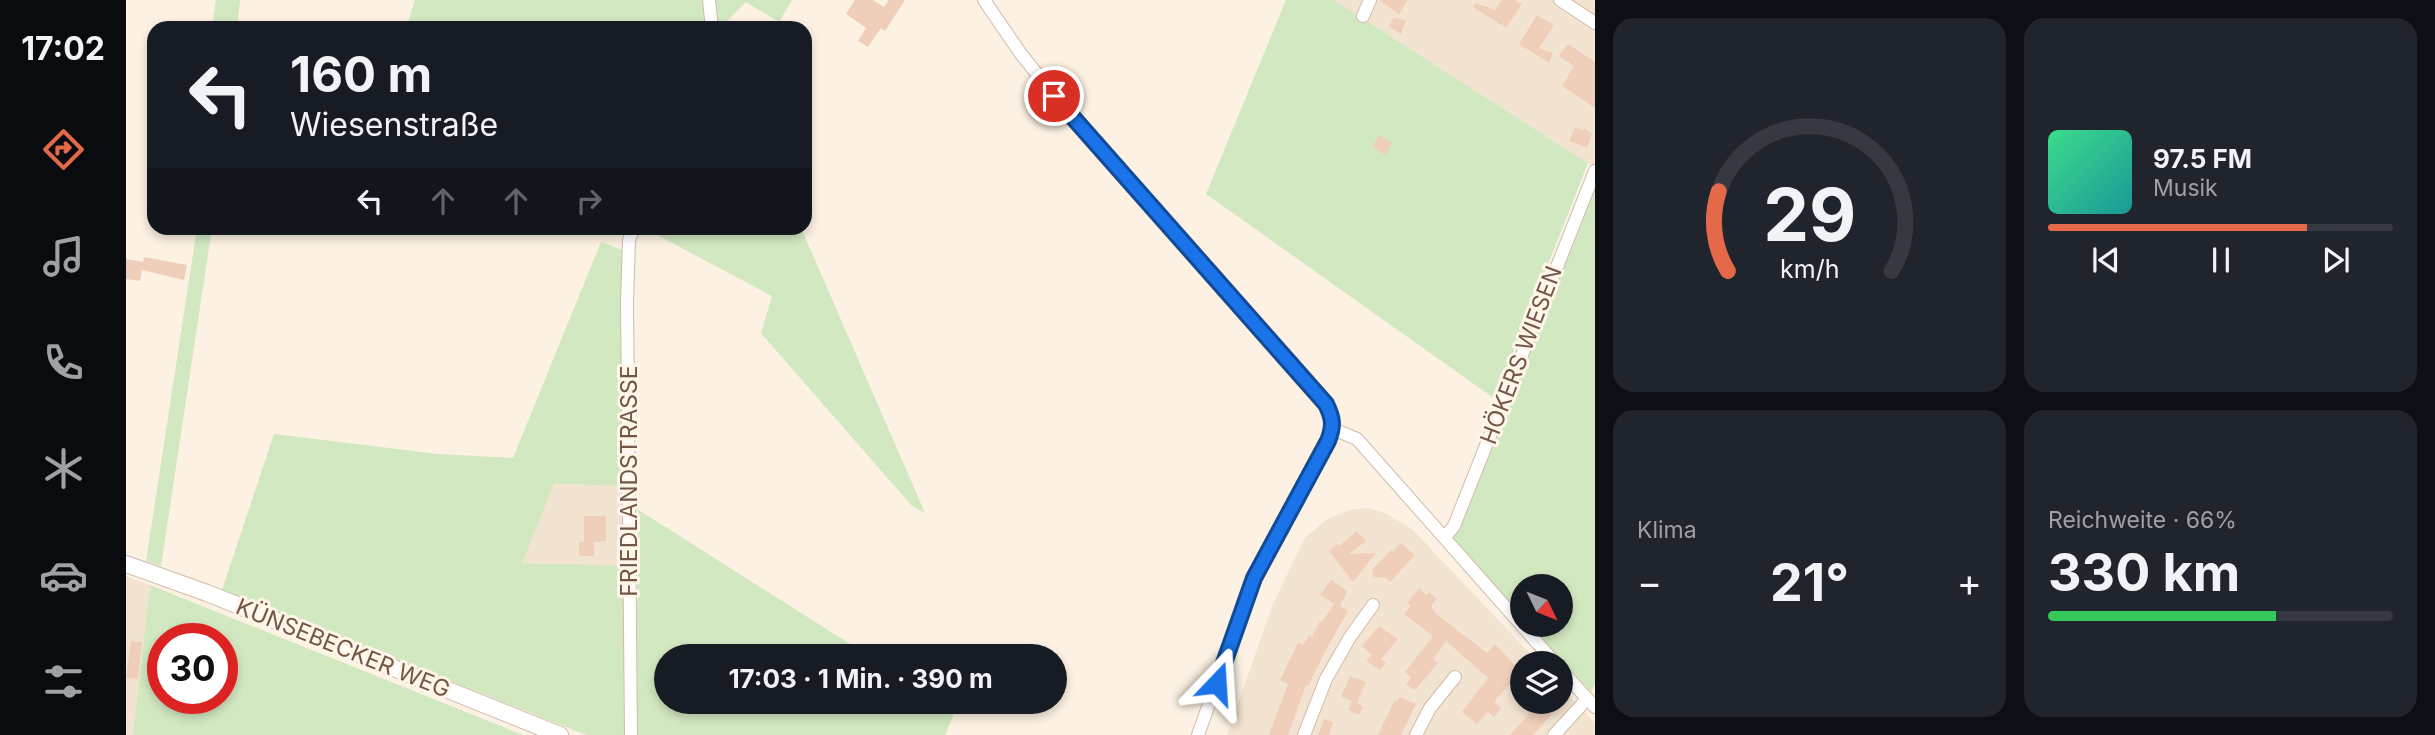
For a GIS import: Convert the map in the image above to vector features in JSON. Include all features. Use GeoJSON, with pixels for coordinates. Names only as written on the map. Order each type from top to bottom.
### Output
{"type":"FeatureCollection","features":[{"type":"Feature","properties":{"kind":"street"},"geometry":{"type":"LineString","coordinates":[[709,0],[711,21]]}},
{"type":"Feature","properties":{"kind":"street"},"geometry":{"type":"LineString","coordinates":[[985,0],[1021,54],[1071,116],[1326,404],[1332,416],[1333,429],[1254,578],[1198,735]]}},
{"type":"Feature","properties":{"kind":"street"},"geometry":{"type":"LineString","coordinates":[[1363,16],[1370,0]]}},
{"type":"Feature","properties":{"kind":"street"},"geometry":{"type":"LineString","coordinates":[[1560,0],[1595,23]]}},
{"type":"Feature","properties":{"kind":"street","name":"HÖKERS WIESEN"},"geometry":{"type":"LineString","coordinates":[[1446,537],[1454,526],[1595,171]]}},
{"type":"Feature","properties":{"kind":"street","name":"FRIEDLANDSTRASSE"},"geometry":{"type":"LineString","coordinates":[[631,235],[627,303],[631,735]]}},
{"type":"Feature","properties":{"kind":"street"},"geometry":{"type":"LineString","coordinates":[[1333,429],[1357,439],[1545,651]]}},
{"type":"Feature","properties":{"kind":"street","name":"KÜNSEBECKER WEG"},"geometry":{"type":"LineString","coordinates":[[126,564],[207,593],[559,735]]}},
{"type":"Feature","properties":{"kind":"street"},"geometry":{"type":"LineString","coordinates":[[1304,735],[1326,679],[1350,637],[1373,605]]}},
{"type":"Feature","properties":{"kind":"street"},"geometry":{"type":"LineString","coordinates":[[1416,735],[1430,708],[1455,677]]}},
{"type":"Feature","properties":{"kind":"street"},"geometry":{"type":"LineString","coordinates":[[1554,735],[1591,703],[1573,683]]}},
{"type":"Feature","properties":{"kind":"shaded area"},"geometry":{"type":"Polygon","coordinates":[[[1334,0],[1595,0],[1595,168],[1588,163],[1334,0]]]}},
{"type":"Feature","properties":{"kind":"shaded area"},"geometry":{"type":"Polygon","coordinates":[[[554,484],[625,486],[627,566],[521,564],[554,484]]]}},
{"type":"Feature","properties":{"kind":"shaded area"},"geometry":{"type":"Polygon","coordinates":[[[1369,508],[1387,514],[1413,530],[1510,632],[1510,637],[1514,637],[1528,651],[1510,651],[1510,714],[1573,714],[1573,700],[1595,723],[1595,735],[1227,735],[1273,604],[1305,538],[1327,519],[1350,510],[1369,508]]]}},
{"type":"Feature","properties":{"kind":"shaded area"},"geometry":{"type":"Polygon","coordinates":[[[126,576],[150,585],[133,735],[126,735],[126,576]]]}},
{"type":"Feature","properties":{"kind":"green space"},"geometry":{"type":"Polygon","coordinates":[[[216,0],[240,0],[238,21],[213,21],[216,0]]]}},
{"type":"Feature","properties":{"kind":"green space"},"geometry":{"type":"Polygon","coordinates":[[[415,0],[704,0],[706,21],[408,21],[415,0]]]}},
{"type":"Feature","properties":{"kind":"green space"},"geometry":{"type":"Polygon","coordinates":[[[715,0],[792,0],[780,21],[746,2],[727,21],[717,21],[715,0]]]}},
{"type":"Feature","properties":{"kind":"green space"},"geometry":{"type":"Polygon","coordinates":[[[1286,0],[1334,0],[1588,163],[1495,399],[1206,194],[1286,0]]]}},
{"type":"Feature","properties":{"kind":"green space"},"geometry":{"type":"Polygon","coordinates":[[[1595,186],[1595,684],[1591,692],[1573,673],[1573,651],[1553,651],[1540,637],[1573,637],[1573,574],[1510,574],[1510,604],[1454,538],[1595,186]]]}},
{"type":"Feature","properties":{"kind":"green space"},"geometry":{"type":"Polygon","coordinates":[[[196,235],[211,235],[161,566],[146,561],[196,235]]]}},
{"type":"Feature","properties":{"kind":"green space"},"geometry":{"type":"Polygon","coordinates":[[[657,235],[804,235],[925,513],[912,506],[761,333],[772,296],[657,235]]]}},
{"type":"Feature","properties":{"kind":"green space"},"geometry":{"type":"Polygon","coordinates":[[[601,242],[622,250],[627,303],[625,486],[554,484],[522,563],[627,566],[625,735],[586,735],[222,590],[274,434],[438,454],[513,458],[601,242]]]}},
{"type":"Feature","properties":{"kind":"green space"},"geometry":{"type":"Polygon","coordinates":[[[637,509],[850,644],[654,644],[654,714],[954,714],[945,735],[637,735],[637,509]]]}},
{"type":"Feature","properties":{"kind":"green space"},"geometry":{"type":"Polygon","coordinates":[[[150,585],[523,735],[133,735],[150,585]]]}},
{"type":"Feature","properties":{"kind":"building"},"geometry":{"type":"Polygon","coordinates":[[[855,0],[873,0],[884,7],[889,0],[905,0],[885,31],[881,28],[868,47],[858,41],[866,28],[846,14],[855,0]]]}},
{"type":"Feature","properties":{"kind":"building"},"geometry":{"type":"Polygon","coordinates":[[[1379,0],[1408,0],[1399,14],[1379,0]]]}},
{"type":"Feature","properties":{"kind":"building"},"geometry":{"type":"Polygon","coordinates":[[[1502,0],[1515,0],[1522,4],[1506,28],[1473,7],[1476,3],[1495,10],[1502,0]]]}},
{"type":"Feature","properties":{"kind":"building"},"geometry":{"type":"Polygon","coordinates":[[[1537,15],[1554,25],[1539,48],[1553,53],[1549,63],[1519,44],[1537,15]]]}},
{"type":"Feature","properties":{"kind":"building"},"geometry":{"type":"Polygon","coordinates":[[[1394,18],[1406,20],[1401,34],[1389,26],[1394,18]]]}},
{"type":"Feature","properties":{"kind":"building"},"geometry":{"type":"Polygon","coordinates":[[[1568,44],[1595,62],[1595,108],[1562,86],[1574,66],[1559,56],[1568,44]]]}},
{"type":"Feature","properties":{"kind":"building"},"geometry":{"type":"Polygon","coordinates":[[[1575,127],[1582,130],[1585,128],[1592,134],[1587,148],[1569,141],[1575,127]]]}},
{"type":"Feature","properties":{"kind":"building"},"geometry":{"type":"Polygon","coordinates":[[[1379,135],[1392,143],[1385,155],[1372,147],[1379,135]]]}},
{"type":"Feature","properties":{"kind":"building"},"geometry":{"type":"Polygon","coordinates":[[[144,257],[187,265],[184,280],[142,270],[140,281],[126,279],[126,259],[143,262],[144,257]]]}},
{"type":"Feature","properties":{"kind":"building"},"geometry":{"type":"Polygon","coordinates":[[[584,516],[606,516],[606,541],[594,542],[594,556],[579,556],[579,542],[584,542],[584,516]]]}},
{"type":"Feature","properties":{"kind":"building"},"geometry":{"type":"Polygon","coordinates":[[[1357,531],[1366,541],[1349,554],[1376,553],[1353,582],[1329,551],[1357,531]]]}},
{"type":"Feature","properties":{"kind":"building"},"geometry":{"type":"Polygon","coordinates":[[[1401,543],[1415,555],[1390,582],[1385,577],[1373,578],[1372,570],[1401,543]]]}},
{"type":"Feature","properties":{"kind":"building"},"geometry":{"type":"Polygon","coordinates":[[[1331,580],[1347,591],[1340,606],[1348,611],[1308,686],[1306,685],[1288,735],[1269,735],[1288,684],[1280,680],[1298,643],[1303,645],[1309,635],[1312,637],[1320,621],[1322,622],[1334,604],[1320,595],[1331,580]]]}},
{"type":"Feature","properties":{"kind":"building"},"geometry":{"type":"Polygon","coordinates":[[[1419,588],[1426,595],[1429,592],[1437,599],[1431,606],[1435,613],[1487,653],[1495,644],[1510,660],[1510,683],[1494,702],[1501,708],[1494,717],[1488,712],[1477,724],[1462,712],[1488,678],[1446,641],[1433,659],[1438,663],[1415,690],[1406,685],[1411,677],[1405,672],[1433,636],[1404,614],[1411,606],[1407,603],[1419,588]]]}},
{"type":"Feature","properties":{"kind":"building"},"geometry":{"type":"Polygon","coordinates":[[[1379,626],[1398,639],[1381,659],[1386,663],[1380,670],[1366,661],[1372,655],[1362,646],[1379,626]]]}},
{"type":"Feature","properties":{"kind":"building"},"geometry":{"type":"Polygon","coordinates":[[[131,641],[142,642],[138,679],[126,678],[131,641]]]}},
{"type":"Feature","properties":{"kind":"building"},"geometry":{"type":"Polygon","coordinates":[[[1350,676],[1366,682],[1357,703],[1363,706],[1359,715],[1348,710],[1352,701],[1341,697],[1350,676]]]}},
{"type":"Feature","properties":{"kind":"building"},"geometry":{"type":"Polygon","coordinates":[[[1400,697],[1416,704],[1401,735],[1378,735],[1395,700],[1400,697]]]}},
{"type":"Feature","properties":{"kind":"building"},"geometry":{"type":"Polygon","coordinates":[[[1529,714],[1552,714],[1533,735],[1510,735],[1529,714]]]}},
{"type":"Feature","properties":{"kind":"building"},"geometry":{"type":"Polygon","coordinates":[[[1324,719],[1333,722],[1329,735],[1318,735],[1324,719]]]}},
{"type":"Feature","properties":{"kind":"route"},"geometry":{"type":"LineString","coordinates":[[1054,96],[1326,404],[1332,416],[1333,429],[1328,441],[1254,578],[1217,683]]}}]}
